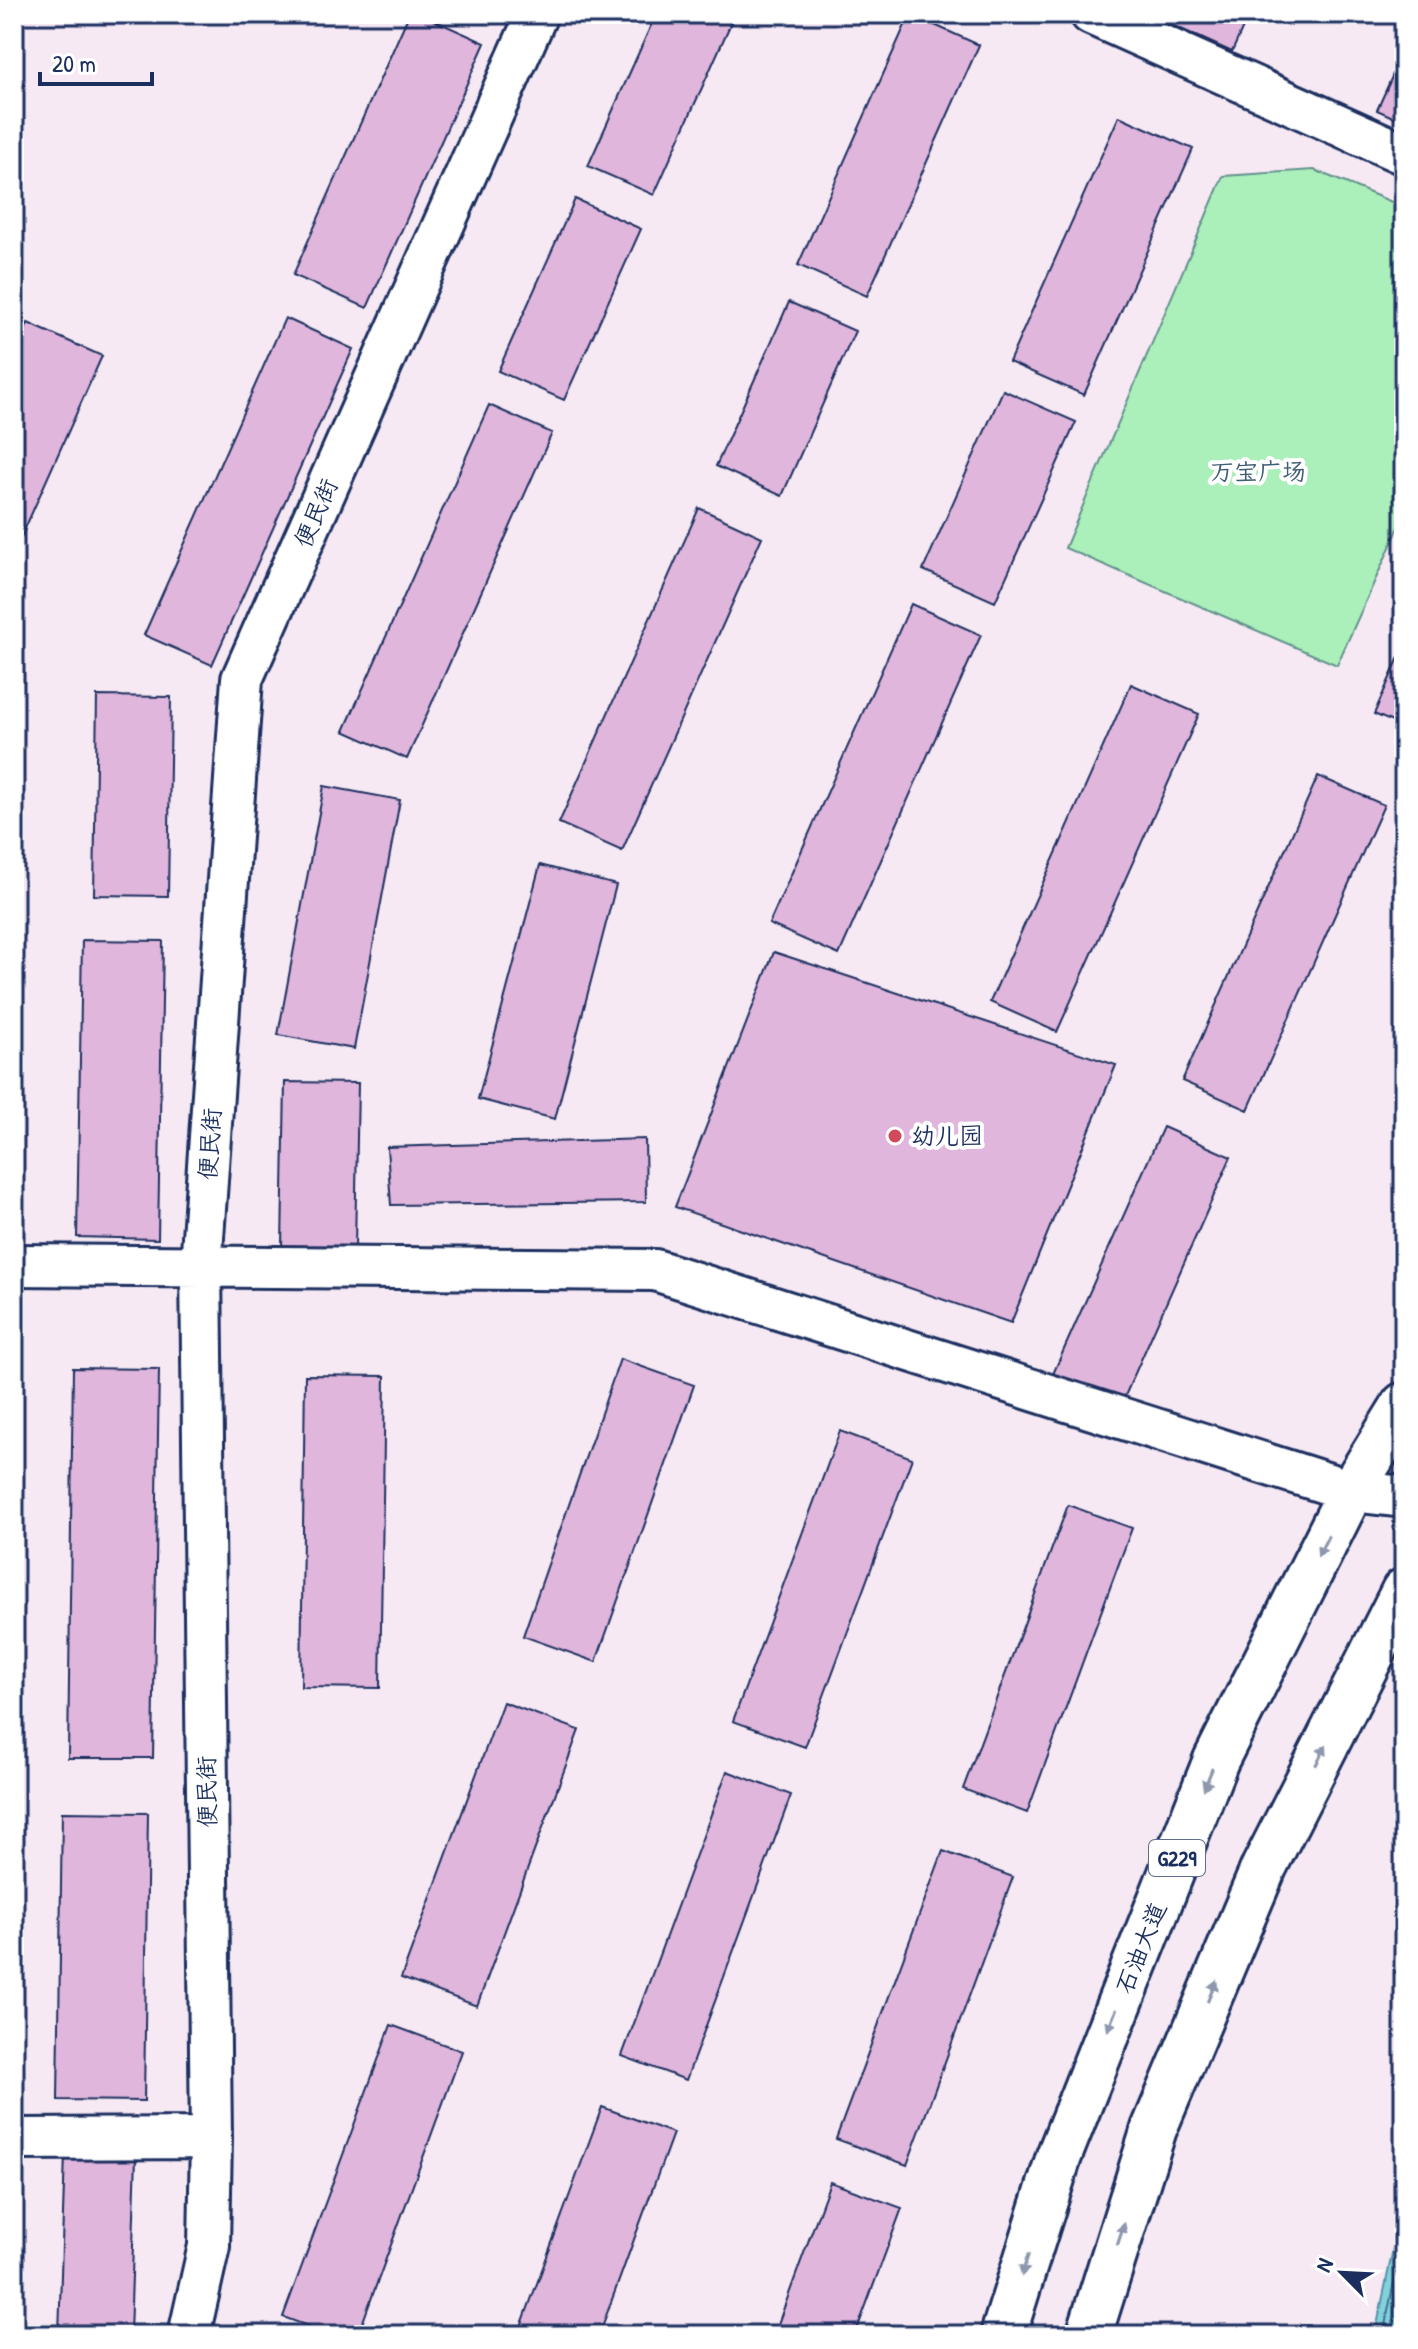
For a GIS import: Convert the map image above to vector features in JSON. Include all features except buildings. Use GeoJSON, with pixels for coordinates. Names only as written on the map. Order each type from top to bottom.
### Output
{"type":"FeatureCollection","features":[{"type":"Feature","properties":{"kind":"highway","name":"石油大道"},"geometry":{"type":"LineString","coordinates":[[1003,2335],[1059,2156],[1216,1760],[1351,1491],[1404,1405]]}},
{"type":"Feature","properties":{"kind":"highway"},"geometry":{"type":"LineString","coordinates":[[1089,2335],[1154,2129],[1264,1867],[1404,1591]]}},
{"type":"Feature","properties":{"kind":"street","name":"便民街"},"geometry":{"type":"LineString","coordinates":[[197,2333],[209,2246],[211,2138],[201,1266],[242,679],[537,14]]}},
{"type":"Feature","properties":{"kind":"street"},"geometry":{"type":"LineString","coordinates":[[1091,14],[1404,154]]}},
{"type":"Feature","properties":{"kind":"street"},"geometry":{"type":"LineString","coordinates":[[14,1265],[655,1270],[1351,1491],[1404,1497]]}},
{"type":"Feature","properties":{"kind":"street"},"geometry":{"type":"LineString","coordinates":[[14,2139],[211,2138]]}},
{"type":"Feature","properties":{"kind":"green space","name":"万宝广场"},"geometry":{"type":"Polygon","coordinates":[[[1314,170],[1404,207],[1404,516],[1337,665],[1065,548],[1223,176],[1314,170]]]}},
{"type":"Feature","properties":{"kind":"water"},"geometry":{"type":"Polygon","coordinates":[[[1404,2196],[1404,2335],[1375,2335],[1404,2196]]]}},
{"type":"Feature","properties":{"kind":"place","name":"幼儿园"},"geometry":{"type":"Point","coordinates":[895,1136]}}]}
